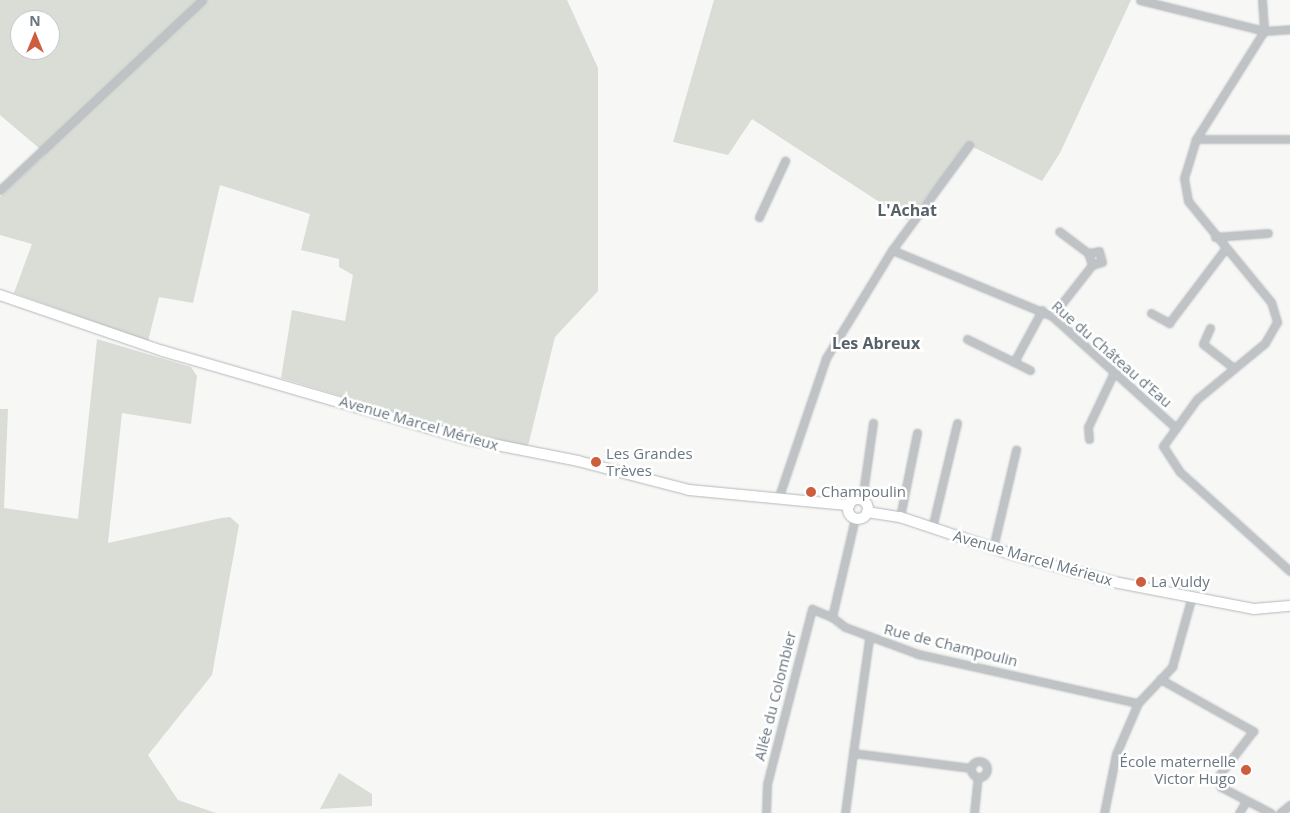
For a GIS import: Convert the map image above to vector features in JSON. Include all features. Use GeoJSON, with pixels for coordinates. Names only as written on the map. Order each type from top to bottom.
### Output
{"type":"FeatureCollection","features":[{"type":"Feature","properties":{"kind":"main road","name":"Avenue Marcel Mérieux"},"geometry":{"type":"LineString","coordinates":[[0,295],[163,351],[466,439],[578,461],[689,490],[779,496],[849,505]]}},
{"type":"Feature","properties":{"kind":"main road"},"geometry":{"type":"LineString","coordinates":[[862,500],[867,512],[855,518],[849,505],[862,500]]}},
{"type":"Feature","properties":{"kind":"main road","name":"Avenue Marcel Mérieux"},"geometry":{"type":"LineString","coordinates":[[867,512],[900,517],[993,548],[1114,582],[1254,609],[1290,606]]}},
{"type":"Feature","properties":{"kind":"street"},"geometry":{"type":"LineString","coordinates":[[0,190],[202,0]]}},
{"type":"Feature","properties":{"kind":"street"},"geometry":{"type":"LineString","coordinates":[[1140,0],[1264,31],[1290,29]]}},
{"type":"Feature","properties":{"kind":"street"},"geometry":{"type":"LineString","coordinates":[[1262,0],[1264,31],[1196,139],[1184,178],[1188,201],[1215,237],[1271,302],[1277,322],[1269,338],[1197,399],[1163,446],[1166,457],[1290,571]]}},
{"type":"Feature","properties":{"kind":"street"},"geometry":{"type":"LineString","coordinates":[[1196,139],[1290,139]]}},
{"type":"Feature","properties":{"kind":"street"},"geometry":{"type":"LineString","coordinates":[[779,496],[826,358],[892,250],[970,145]]}},
{"type":"Feature","properties":{"kind":"street"},"geometry":{"type":"LineString","coordinates":[[759,217],[785,161]]}},
{"type":"Feature","properties":{"kind":"street"},"geometry":{"type":"LineString","coordinates":[[1059,231],[1088,253],[1092,265]]}},
{"type":"Feature","properties":{"kind":"street"},"geometry":{"type":"LineString","coordinates":[[1215,237],[1268,233]]}},
{"type":"Feature","properties":{"kind":"street"},"geometry":{"type":"LineString","coordinates":[[1151,313],[1169,323],[1226,249]]}},
{"type":"Feature","properties":{"kind":"street","name":"Rue du Château d'Eau"},"geometry":{"type":"LineString","coordinates":[[892,250],[1042,310],[1052,316],[1113,374],[1176,428]]}},
{"type":"Feature","properties":{"kind":"street"},"geometry":{"type":"LineString","coordinates":[[1052,316],[1092,265],[1102,262],[1098,251],[1088,253]]}},
{"type":"Feature","properties":{"kind":"street"},"geometry":{"type":"LineString","coordinates":[[1014,362],[1042,310]]}},
{"type":"Feature","properties":{"kind":"street"},"geometry":{"type":"LineString","coordinates":[[1210,328],[1203,344],[1234,368]]}},
{"type":"Feature","properties":{"kind":"street"},"geometry":{"type":"LineString","coordinates":[[967,339],[1030,370]]}},
{"type":"Feature","properties":{"kind":"street"},"geometry":{"type":"LineString","coordinates":[[1089,439],[1088,427],[1113,374]]}},
{"type":"Feature","properties":{"kind":"street"},"geometry":{"type":"LineString","coordinates":[[862,500],[873,424]]}},
{"type":"Feature","properties":{"kind":"street"},"geometry":{"type":"LineString","coordinates":[[932,528],[957,424]]}},
{"type":"Feature","properties":{"kind":"street"},"geometry":{"type":"LineString","coordinates":[[900,517],[917,433]]}},
{"type":"Feature","properties":{"kind":"street"},"geometry":{"type":"LineString","coordinates":[[993,548],[1016,450]]}},
{"type":"Feature","properties":{"kind":"street"},"geometry":{"type":"LineString","coordinates":[[832,617],[855,518]]}},
{"type":"Feature","properties":{"kind":"street"},"geometry":{"type":"LineString","coordinates":[[1104,813],[1116,754],[1138,703],[1160,679],[1179,652],[1192,596]]}},
{"type":"Feature","properties":{"kind":"street","name":"Allée du Colombier"},"geometry":{"type":"LineString","coordinates":[[766,813],[767,784],[812,609],[832,617]]}},
{"type":"Feature","properties":{"kind":"street","name":"Rue de Champoulin"},"geometry":{"type":"LineString","coordinates":[[832,617],[869,639],[1138,703]]}},
{"type":"Feature","properties":{"kind":"street"},"geometry":{"type":"LineString","coordinates":[[844,813],[869,639]]}},
{"type":"Feature","properties":{"kind":"street"},"geometry":{"type":"LineString","coordinates":[[1160,679],[1253,732],[1217,778],[1222,787],[1271,813]]}},
{"type":"Feature","properties":{"kind":"street"},"geometry":{"type":"LineString","coordinates":[[853,752],[971,768],[978,777],[974,813]]}},
{"type":"Feature","properties":{"kind":"street"},"geometry":{"type":"LineString","coordinates":[[971,768],[978,761],[986,764],[987,771],[978,777]]}},
{"type":"Feature","properties":{"kind":"street"},"geometry":{"type":"LineString","coordinates":[[1239,813],[1246,801]]}},
{"type":"Feature","properties":{"kind":"street"},"geometry":{"type":"LineString","coordinates":[[1280,813],[1290,805]]}},
{"type":"Feature","properties":{"kind":"shaded area"},"geometry":{"type":"Polygon","coordinates":[[[0,0],[567,0],[598,68],[598,291],[555,337],[528,446],[454,430],[281,378],[292,310],[345,321],[353,275],[339,267],[339,259],[301,250],[310,214],[220,185],[193,303],[159,297],[148,341],[14,293],[32,244],[0,235],[0,197],[46,154],[0,115],[0,0]]]}},
{"type":"Feature","properties":{"kind":"shaded area"},"geometry":{"type":"Polygon","coordinates":[[[714,0],[1131,0],[1060,153],[1042,181],[969,145],[907,220],[752,119],[728,155],[673,142],[714,0]]]}},
{"type":"Feature","properties":{"kind":"shaded area"},"geometry":{"type":"Polygon","coordinates":[[[97,339],[191,367],[197,376],[191,424],[122,413],[108,543],[221,518],[230,517],[239,525],[212,675],[148,755],[178,800],[216,813],[0,813],[0,409],[8,409],[4,508],[78,519],[97,339]]]}},
{"type":"Feature","properties":{"kind":"shaded area"},"geometry":{"type":"Polygon","coordinates":[[[339,773],[372,794],[372,806],[320,809],[339,773]]]}},
{"type":"Feature","properties":{"kind":"place","name":"Les Grandes Trèves"},"geometry":{"type":"Point","coordinates":[596,462]}},
{"type":"Feature","properties":{"kind":"place","name":"Champoulin"},"geometry":{"type":"Point","coordinates":[811,492]}},
{"type":"Feature","properties":{"kind":"place","name":"La Vuldy"},"geometry":{"type":"Point","coordinates":[1141,582]}},
{"type":"Feature","properties":{"kind":"place","name":"École maternelle Victor Hugo"},"geometry":{"type":"Point","coordinates":[1246,770]}},
{"type":"Feature","properties":{"kind":"district","name":"L'Achat"},"geometry":{"type":"Point","coordinates":[907,210]}},
{"type":"Feature","properties":{"kind":"district","name":"Les Abreux"},"geometry":{"type":"Point","coordinates":[876,343]}}]}
